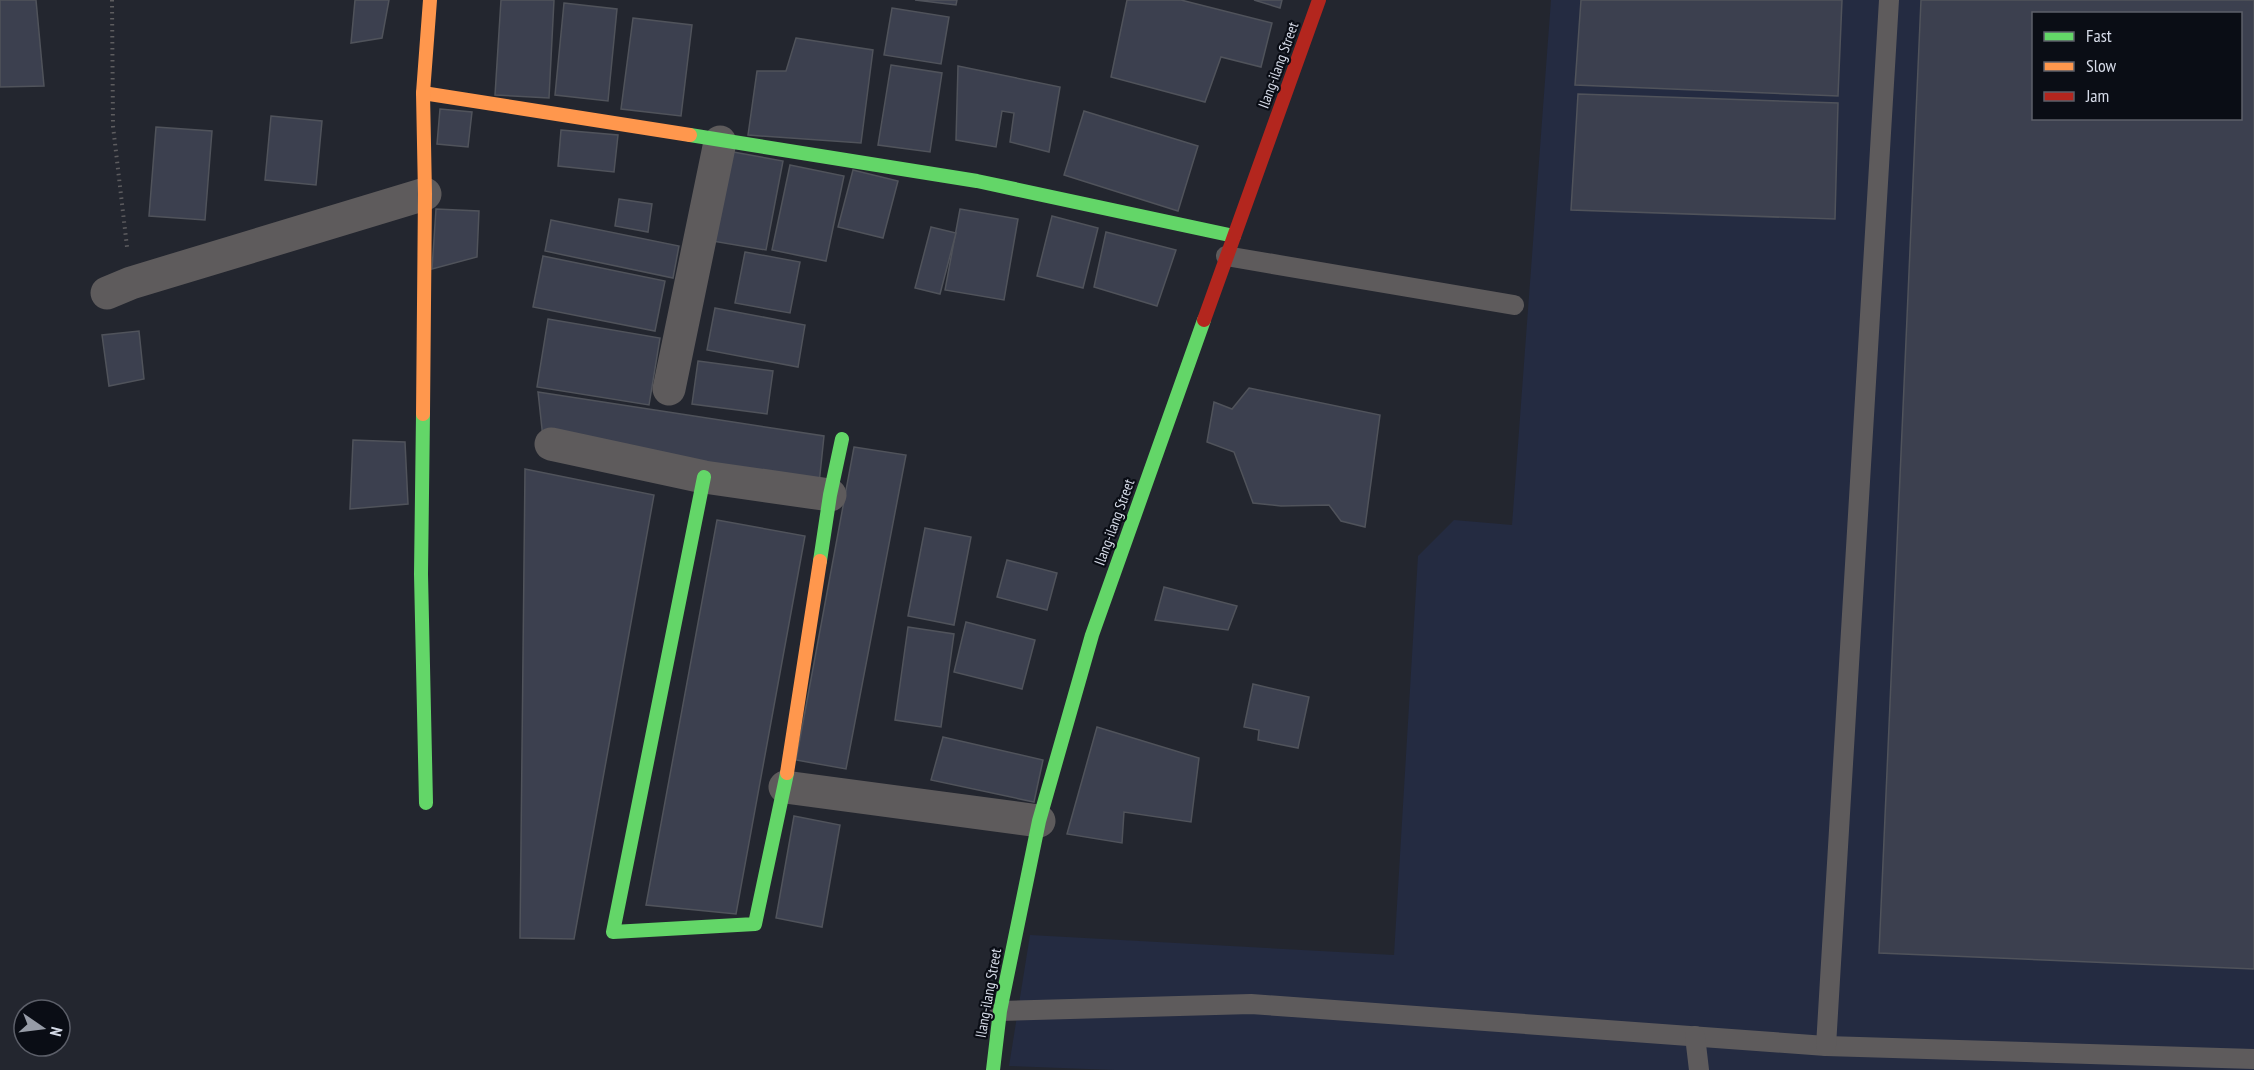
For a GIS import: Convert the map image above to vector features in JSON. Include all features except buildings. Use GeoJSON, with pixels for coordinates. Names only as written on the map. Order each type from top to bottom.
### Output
{"type":"FeatureCollection","features":[{"type":"Feature","properties":{"kind":"street"},"geometry":{"type":"LineString","coordinates":[[426,803],[421,574],[425,194],[423,93],[430,0]]}},
{"type":"Feature","properties":{"kind":"street","name":"Ilang-ilang Street"},"geometry":{"type":"LineString","coordinates":[[993,1070],[1000,1011],[1039,821],[1092,635],[1319,0]]}},
{"type":"Feature","properties":{"kind":"street"},"geometry":{"type":"LineString","coordinates":[[423,93],[977,182],[1234,236]]}},
{"type":"Feature","properties":{"kind":"street"},"geometry":{"type":"LineString","coordinates":[[669,389],[720,142]]}},
{"type":"Feature","properties":{"kind":"street"},"geometry":{"type":"LineString","coordinates":[[119,288],[425,194]]}},
{"type":"Feature","properties":{"kind":"street"},"geometry":{"type":"LineString","coordinates":[[704,477],[613,932],[755,924],[785,787],[830,495],[843,439]]}},
{"type":"Feature","properties":{"kind":"street"},"geometry":{"type":"LineString","coordinates":[[551,444],[704,477],[830,495]]}},
{"type":"Feature","properties":{"kind":"street"},"geometry":{"type":"LineString","coordinates":[[785,787],[1039,821]]}},
{"type":"Feature","properties":{"kind":"lane"},"geometry":{"type":"LineString","coordinates":[[1826,1046],[1889,0]]}},
{"type":"Feature","properties":{"kind":"lane"},"geometry":{"type":"LineString","coordinates":[[1226,256],[1514,305]]}},
{"type":"Feature","properties":{"kind":"lane"},"geometry":{"type":"LineString","coordinates":[[1000,1011],[1251,1004],[1826,1046],[2254,1059]]}},
{"type":"Feature","properties":{"kind":"lane"},"geometry":{"type":"LineString","coordinates":[[1695,1036],[1699,1070]]}},
{"type":"Feature","properties":{"kind":"path"},"geometry":{"type":"LineString","coordinates":[[112,0],[113,126],[119,288]]}},
{"type":"Feature","properties":{"kind":"shaded area"},"geometry":{"type":"Polygon","coordinates":[[[1551,0],[2254,0],[2254,1070],[1114,1070],[1009,1066],[1030,935],[1394,955],[1418,556],[1454,520],[1512,525],[1551,0]]]}},
{"type":"Feature","properties":{"kind":"traffic: fast"},"geometry":{"type":"LineString","coordinates":[[690,135],[977,181],[1234,236]]}},
{"type":"Feature","properties":{"kind":"traffic: fast"},"geometry":{"type":"LineString","coordinates":[[993,1070],[1000,1011],[1039,821],[1092,635],[1204,320]]}},
{"type":"Feature","properties":{"kind":"traffic: fast"},"geometry":{"type":"LineString","coordinates":[[423,414],[421,574],[426,803]]}},
{"type":"Feature","properties":{"kind":"traffic: fast"},"geometry":{"type":"LineString","coordinates":[[820,561],[830,495],[842,439]]}},
{"type":"Feature","properties":{"kind":"traffic: fast"},"geometry":{"type":"LineString","coordinates":[[704,477],[613,932],[755,924],[787,773]]}},
{"type":"Feature","properties":{"kind":"traffic: slow"},"geometry":{"type":"LineString","coordinates":[[423,414],[425,194],[423,93],[430,0]]}},
{"type":"Feature","properties":{"kind":"traffic: slow"},"geometry":{"type":"LineString","coordinates":[[423,93],[690,135]]}},
{"type":"Feature","properties":{"kind":"traffic: slow"},"geometry":{"type":"LineString","coordinates":[[787,773],[820,561]]}},
{"type":"Feature","properties":{"kind":"traffic: jam"},"geometry":{"type":"LineString","coordinates":[[1204,320],[1319,0]]}}]}
